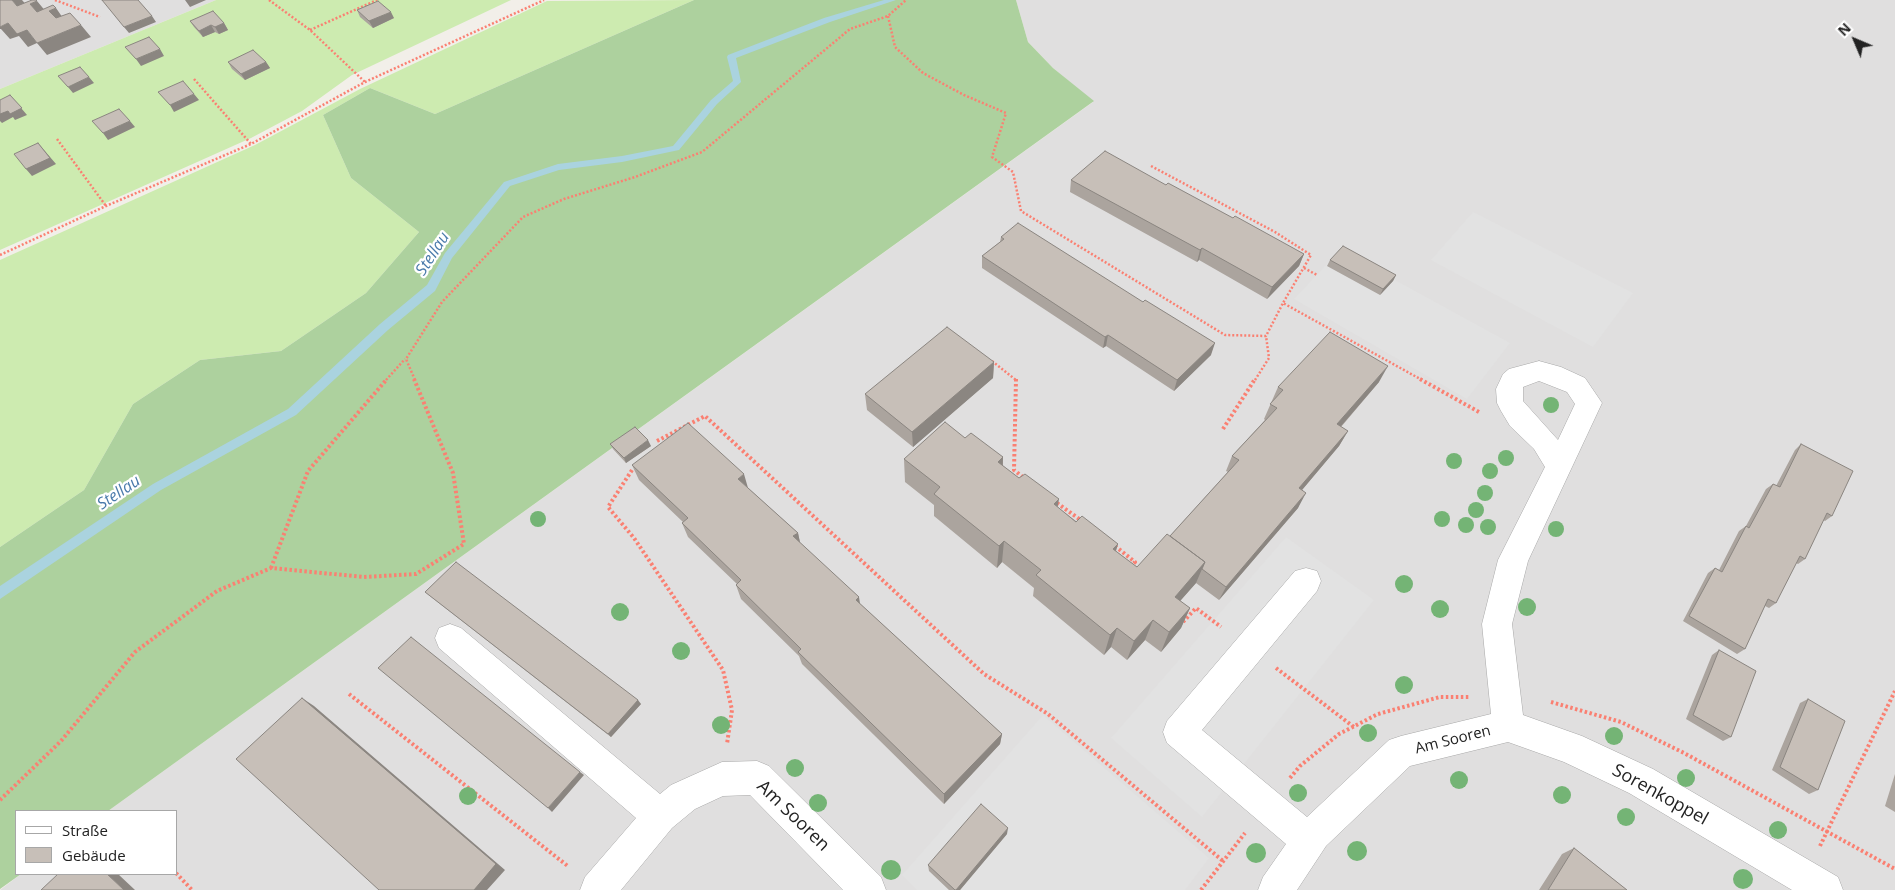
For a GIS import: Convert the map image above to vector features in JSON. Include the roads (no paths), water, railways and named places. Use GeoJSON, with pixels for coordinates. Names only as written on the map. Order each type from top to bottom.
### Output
{"type":"FeatureCollection","features":[{"type":"Feature","properties":{"kind":"street","name":"Am Sooren"},"geometry":{"type":"LineString","coordinates":[[1276,890],[1309,841],[1401,752],[1508,726],[1497,624],[1513,560],[1559,466],[1589,403],[1584,394],[1565,379],[1539,371],[1527,372],[1512,381],[1509,389],[1510,403],[1520,418],[1544,441],[1559,466]]}},
{"type":"Feature","properties":{"kind":"street"},"geometry":{"type":"LineString","coordinates":[[1306,581],[1179,732],[1309,841]]}},
{"type":"Feature","properties":{"kind":"street"},"geometry":{"type":"LineString","coordinates":[[450,638],[660,816]]}},
{"type":"Feature","properties":{"kind":"street","name":"Sorenkoppel"},"geometry":{"type":"LineString","coordinates":[[1508,726],[1570,748],[1641,781],[1815,884]]}},
{"type":"Feature","properties":{"kind":"street","name":"Am Sooren"},"geometry":{"type":"LineString","coordinates":[[598,890],[660,816],[683,797],[722,779],[757,778],[868,890]]}},
{"type":"Feature","properties":{"kind":"waterway","name":"Stellau"},"geometry":{"type":"LineString","coordinates":[[0,593],[157,487],[292,412],[384,327],[431,288],[448,256],[507,184],[558,167],[622,159],[676,148],[714,102],[737,82],[731,57],[827,20],[892,0]]}}]}
